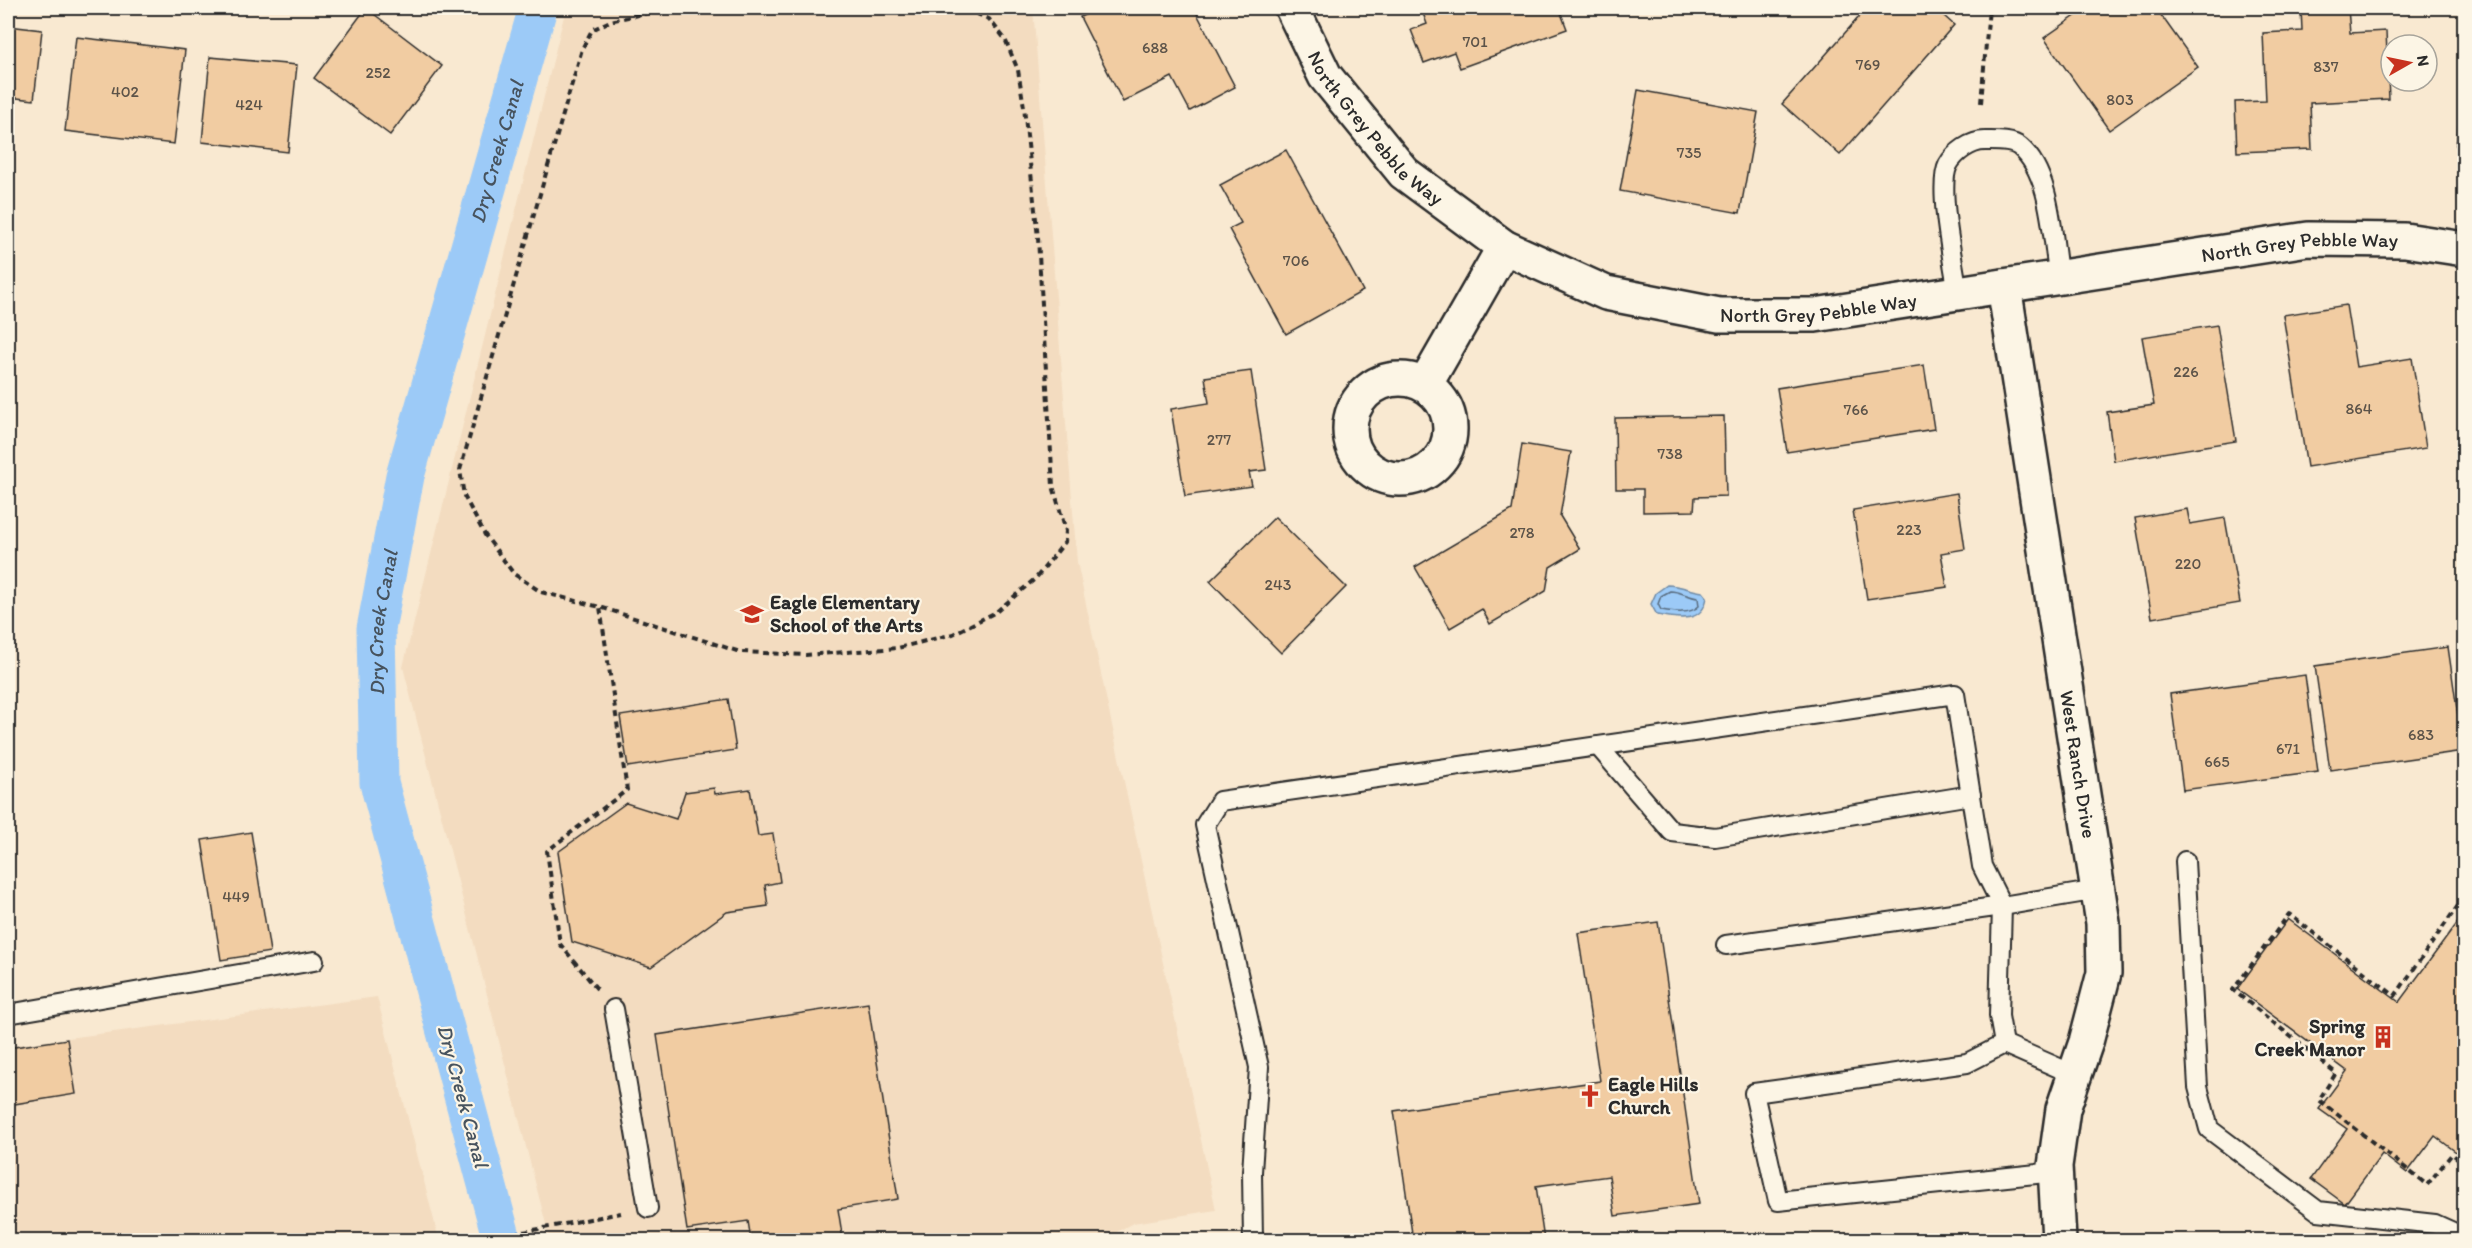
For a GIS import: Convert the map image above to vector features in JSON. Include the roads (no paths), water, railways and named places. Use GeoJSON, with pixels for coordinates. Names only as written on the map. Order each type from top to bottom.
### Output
{"type":"FeatureCollection","features":[{"type":"Feature","properties":{"kind":"street","name":"North Grey Pebble Way"},"geometry":{"type":"LineString","coordinates":[[1292,8],[1325,75],[1404,173],[1504,247],[1606,293],[1719,315],[1815,315],[2308,240],[2405,240],[2464,249]]}},
{"type":"Feature","properties":{"kind":"street"},"geometry":{"type":"LineString","coordinates":[[1425,385],[1504,247]]}},
{"type":"Feature","properties":{"kind":"street","name":"West Ranch Drive"},"geometry":{"type":"LineString","coordinates":[[2004,286],[2103,923],[2104,973],[2063,1109],[2055,1172],[2059,1240]]}},
{"type":"Feature","properties":{"kind":"lane"},"geometry":{"type":"LineString","coordinates":[[1958,293],[1944,189],[1948,166],[1962,148],[1981,141],[2001,141],[2019,146],[2035,165],[2044,185],[2058,278]]}},
{"type":"Feature","properties":{"kind":"lane"},"geometry":{"type":"LineString","coordinates":[[1253,1240],[1252,1172],[1258,1067],[1205,825],[1220,801],[1955,694],[1982,866],[2002,906],[1999,1016],[2004,1044]]}},
{"type":"Feature","properties":{"kind":"lane"},"geometry":{"type":"LineString","coordinates":[[1598,746],[1672,832],[1715,837],[1971,795]]}},
{"type":"Feature","properties":{"kind":"lane"},"geometry":{"type":"LineString","coordinates":[[2185,861],[2198,1087],[2209,1129],[2318,1211],[2435,1224],[2464,1237]]}},
{"type":"Feature","properties":{"kind":"lane"},"geometry":{"type":"LineString","coordinates":[[1726,945],[2098,890]]}},
{"type":"Feature","properties":{"kind":"lane"},"geometry":{"type":"LineString","coordinates":[[8,1014],[314,961]]}},
{"type":"Feature","properties":{"kind":"lane"},"geometry":{"type":"LineString","coordinates":[[614,1009],[648,1208]]}},
{"type":"Feature","properties":{"kind":"lane"},"geometry":{"type":"LineString","coordinates":[[2004,1044],[2075,1075]]}},
{"type":"Feature","properties":{"kind":"lane"},"geometry":{"type":"LineString","coordinates":[[2004,1044],[1967,1063],[1754,1093],[1778,1201],[2055,1172]]}},
{"type":"Feature","properties":{"kind":"water"},"geometry":{"type":"Polygon","coordinates":[[[1667,585],[1703,592],[1707,597],[1705,606],[1695,616],[1688,618],[1657,615],[1651,604],[1656,593],[1667,585]]]}},
{"type":"Feature","properties":{"kind":"waterway","name":"Dry Creek Canal"},"geometry":{"type":"LineString","coordinates":[[502,1240],[379,783],[376,629],[405,476],[538,8]]}},
{"type":"Feature","properties":{"kind":"place","name":"Eagle Elementary School of the Arts"},"geometry":{"type":"Point","coordinates":[752,614]}},
{"type":"Feature","properties":{"kind":"place","name":"Spring Creek Manor"},"geometry":{"type":"Point","coordinates":[2383,1037]}},
{"type":"Feature","properties":{"kind":"place","name":"Eagle Hills Church"},"geometry":{"type":"Point","coordinates":[1590,1096]}}]}
